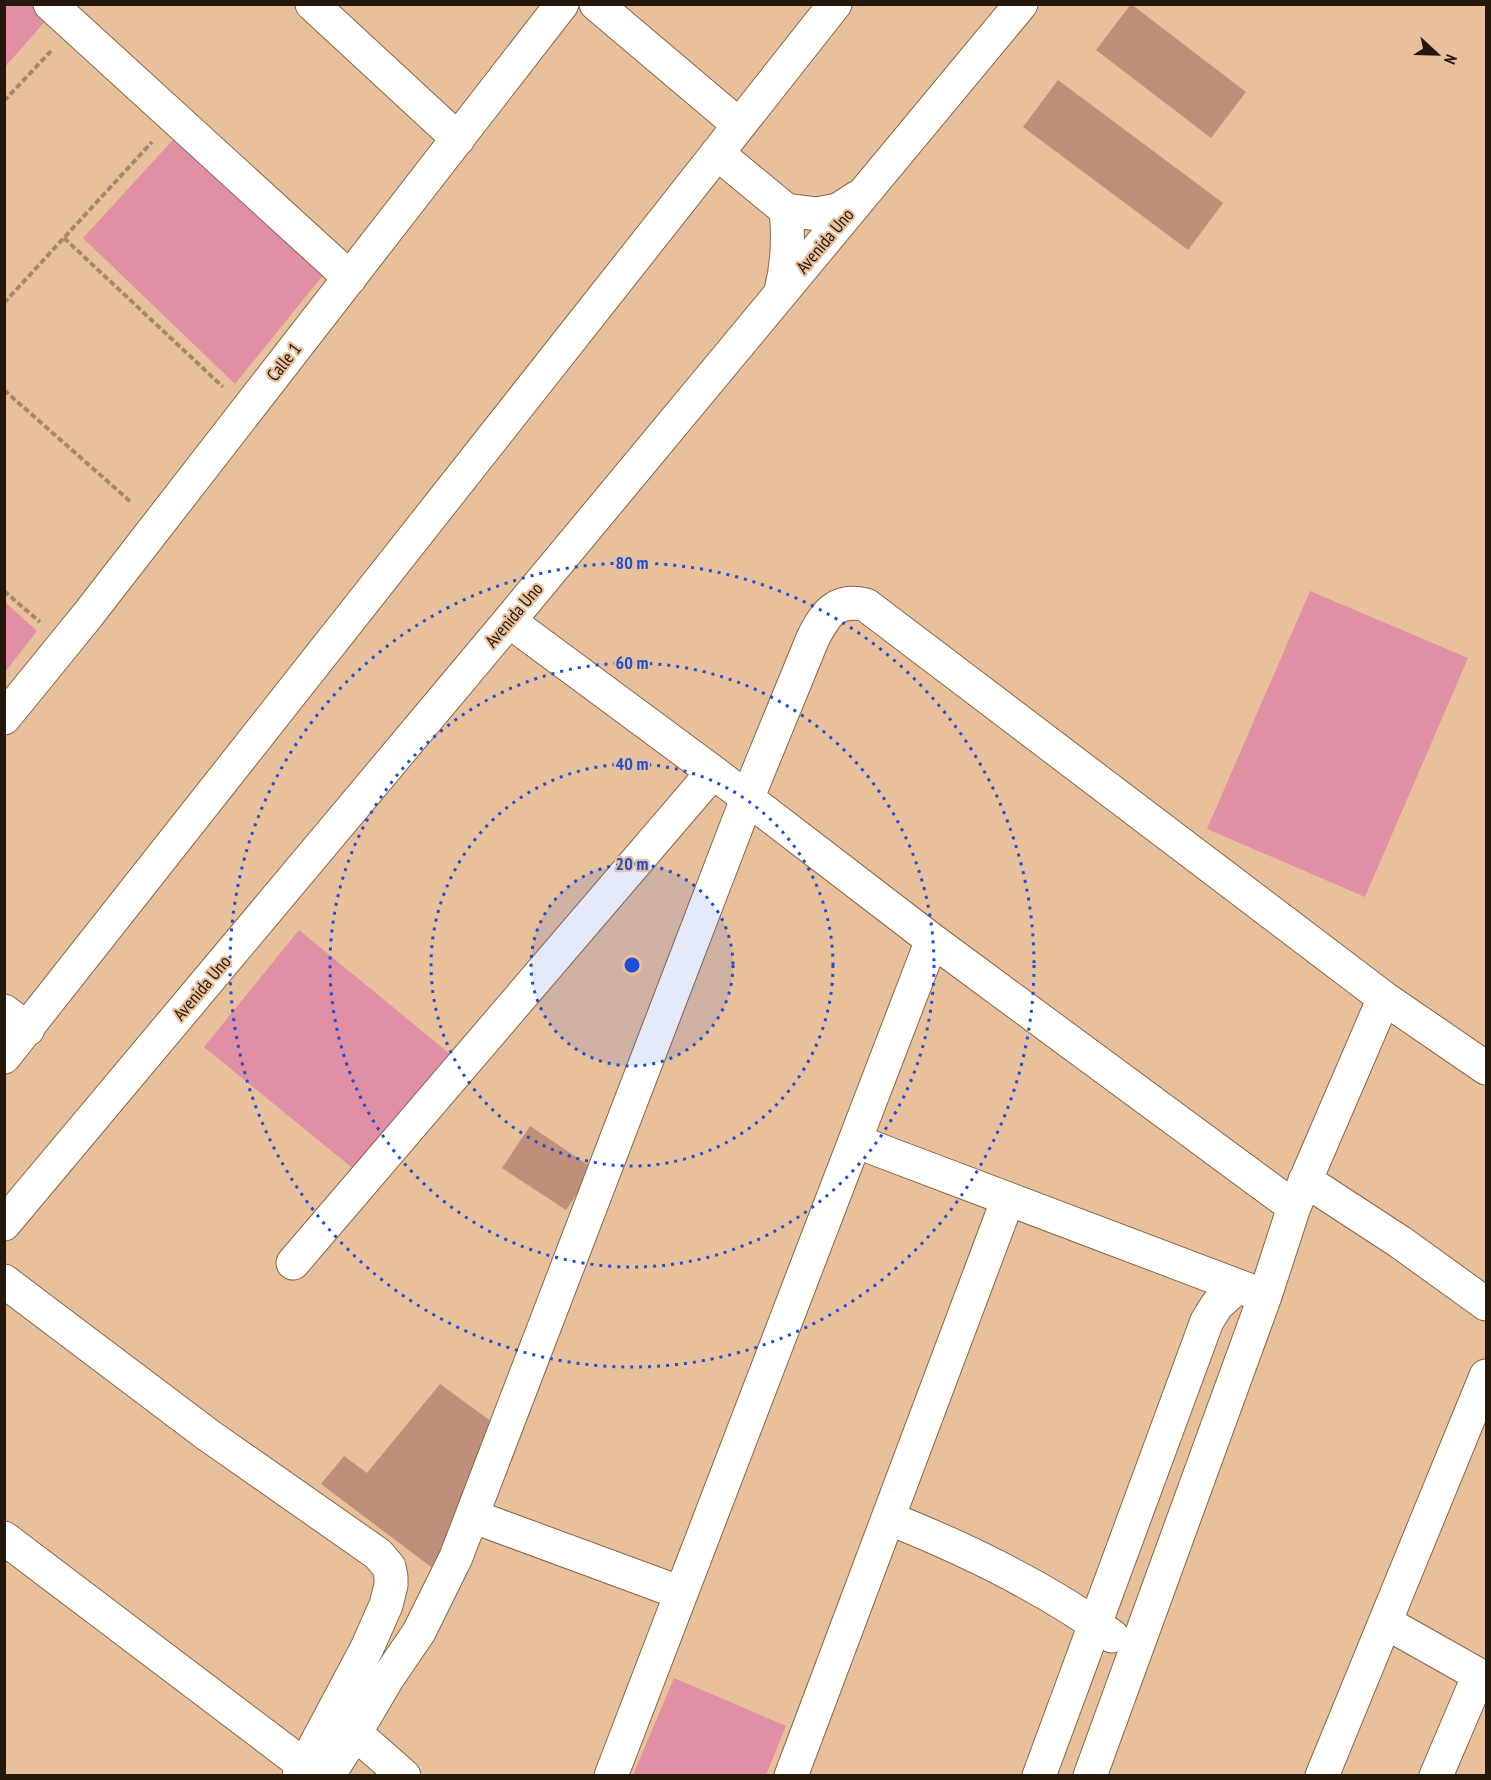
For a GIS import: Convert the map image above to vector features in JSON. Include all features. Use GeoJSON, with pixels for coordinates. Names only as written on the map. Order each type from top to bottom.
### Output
{"type":"FeatureCollection","features":[{"type":"Feature","properties":{"kind":"street"},"geometry":{"type":"LineString","coordinates":[[50,4],[350,278]]}},
{"type":"Feature","properties":{"kind":"street"},"geometry":{"type":"LineString","coordinates":[[312,4],[458,139]]}},
{"type":"Feature","properties":{"kind":"street","name":"Calle 1"},"geometry":{"type":"LineString","coordinates":[[4,718],[247,410],[562,4]]}},
{"type":"Feature","properties":{"kind":"street"},"geometry":{"type":"LineString","coordinates":[[596,4],[739,125]]}},
{"type":"Feature","properties":{"kind":"street"},"geometry":{"type":"LineString","coordinates":[[4,1057],[16,1020],[835,4]]}},
{"type":"Feature","properties":{"kind":"street","name":"Avenida Uno"},"geometry":{"type":"LineString","coordinates":[[4,1224],[1021,4]]}},
{"type":"Feature","properties":{"kind":"street"},"geometry":{"type":"LineString","coordinates":[[717,153],[786,210],[817,214],[838,210],[866,192]]}},
{"type":"Feature","properties":{"kind":"street"},"geometry":{"type":"LineString","coordinates":[[779,296],[787,268],[789,238],[786,210]]}},
{"type":"Feature","properties":{"kind":"street"},"geometry":{"type":"LineString","coordinates":[[311,1772],[355,1733],[419,1632],[456,1557],[747,799],[819,626],[827,613],[840,605],[856,603],[866,605],[1384,998],[1486,1068]]}},
{"type":"Feature","properties":{"kind":"street"},"geometry":{"type":"LineString","coordinates":[[509,621],[713,772],[932,940],[1300,1194],[1400,1242],[1486,1304]]}},
{"type":"Feature","properties":{"kind":"street"},"geometry":{"type":"LineString","coordinates":[[293,1263],[713,772]]}},
{"type":"Feature","properties":{"kind":"street"},"geometry":{"type":"LineString","coordinates":[[611,1776],[932,940]]}},
{"type":"Feature","properties":{"kind":"street"},"geometry":{"type":"LineString","coordinates":[[1090,1776],[1135,1652],[1251,1291],[1300,1194],[1384,998]]}},
{"type":"Feature","properties":{"kind":"street"},"geometry":{"type":"LineString","coordinates":[[855,1141],[1251,1291]]}},
{"type":"Feature","properties":{"kind":"street"},"geometry":{"type":"LineString","coordinates":[[791,1776],[1008,1199]]}},
{"type":"Feature","properties":{"kind":"street"},"geometry":{"type":"LineString","coordinates":[[4,1281],[208,1435],[378,1554],[389,1567],[392,1585],[386,1605],[311,1772]]}},
{"type":"Feature","properties":{"kind":"street"},"geometry":{"type":"LineString","coordinates":[[1040,1776],[1207,1321],[1217,1305],[1251,1291]]}},
{"type":"Feature","properties":{"kind":"street"},"geometry":{"type":"LineString","coordinates":[[1322,1776],[1486,1376]]}},
{"type":"Feature","properties":{"kind":"street"},"geometry":{"type":"LineString","coordinates":[[472,1516],[681,1593]]}},
{"type":"Feature","properties":{"kind":"street"},"geometry":{"type":"LineString","coordinates":[[888,1518],[1017,1575],[1135,1652]]}},
{"type":"Feature","properties":{"kind":"street"},"geometry":{"type":"LineString","coordinates":[[4,1538],[311,1772]]}},
{"type":"Feature","properties":{"kind":"street"},"geometry":{"type":"LineString","coordinates":[[1385,1622],[1483,1677],[1436,1776]]}},
{"type":"Feature","properties":{"kind":"street"},"geometry":{"type":"LineString","coordinates":[[367,1648],[397,1664]]}},
{"type":"Feature","properties":{"kind":"street"},"geometry":{"type":"LineString","coordinates":[[355,1733],[404,1776]]}},
{"type":"Feature","properties":{"kind":"path"},"geometry":{"type":"LineString","coordinates":[[4,101],[74,26]]}},
{"type":"Feature","properties":{"kind":"path"},"geometry":{"type":"LineString","coordinates":[[4,303],[174,118]]}},
{"type":"Feature","properties":{"kind":"path"},"geometry":{"type":"LineString","coordinates":[[64,238],[247,410]]}},
{"type":"Feature","properties":{"kind":"path"},"geometry":{"type":"LineString","coordinates":[[4,390],[156,525]]}},
{"type":"Feature","properties":{"kind":"path"},"geometry":{"type":"LineString","coordinates":[[4,591],[64,644]]}},
{"type":"Feature","properties":{"kind":"shaded area"},"geometry":{"type":"Polygon","coordinates":[[[5,5],[33,5],[48,18],[5,67],[5,5]]]}},
{"type":"Feature","properties":{"kind":"shaded area"},"geometry":{"type":"Polygon","coordinates":[[[181,131],[329,268],[235,384],[83,238],[181,131]]]}},
{"type":"Feature","properties":{"kind":"shaded area"},"geometry":{"type":"Polygon","coordinates":[[[1310,591],[1468,658],[1365,897],[1207,829],[1310,591]]]}},
{"type":"Feature","properties":{"kind":"shaded area"},"geometry":{"type":"Polygon","coordinates":[[[5,602],[37,631],[5,672],[5,602]]]}},
{"type":"Feature","properties":{"kind":"shaded area"},"geometry":{"type":"Polygon","coordinates":[[[299,930],[450,1054],[356,1171],[204,1047],[299,930]]]}},
{"type":"Feature","properties":{"kind":"shaded area"},"geometry":{"type":"Polygon","coordinates":[[[674,1678],[786,1726],[766,1775],[633,1775],[674,1678]]]}},
{"type":"Feature","properties":{"kind":"building"},"geometry":{"type":"Polygon","coordinates":[[[1131,4],[1246,92],[1211,138],[1096,50],[1131,4]]]}},
{"type":"Feature","properties":{"kind":"building"},"geometry":{"type":"Polygon","coordinates":[[[1058,80],[1223,203],[1188,250],[1023,127],[1058,80]]]}},
{"type":"Feature","properties":{"kind":"building"},"geometry":{"type":"Polygon","coordinates":[[[530,1126],[594,1169],[566,1210],[502,1168],[530,1126]]]}},
{"type":"Feature","properties":{"kind":"building"},"geometry":{"type":"Polygon","coordinates":[[[440,1384],[499,1427],[439,1573],[321,1484],[344,1456],[367,1473],[440,1384]]]}}]}
